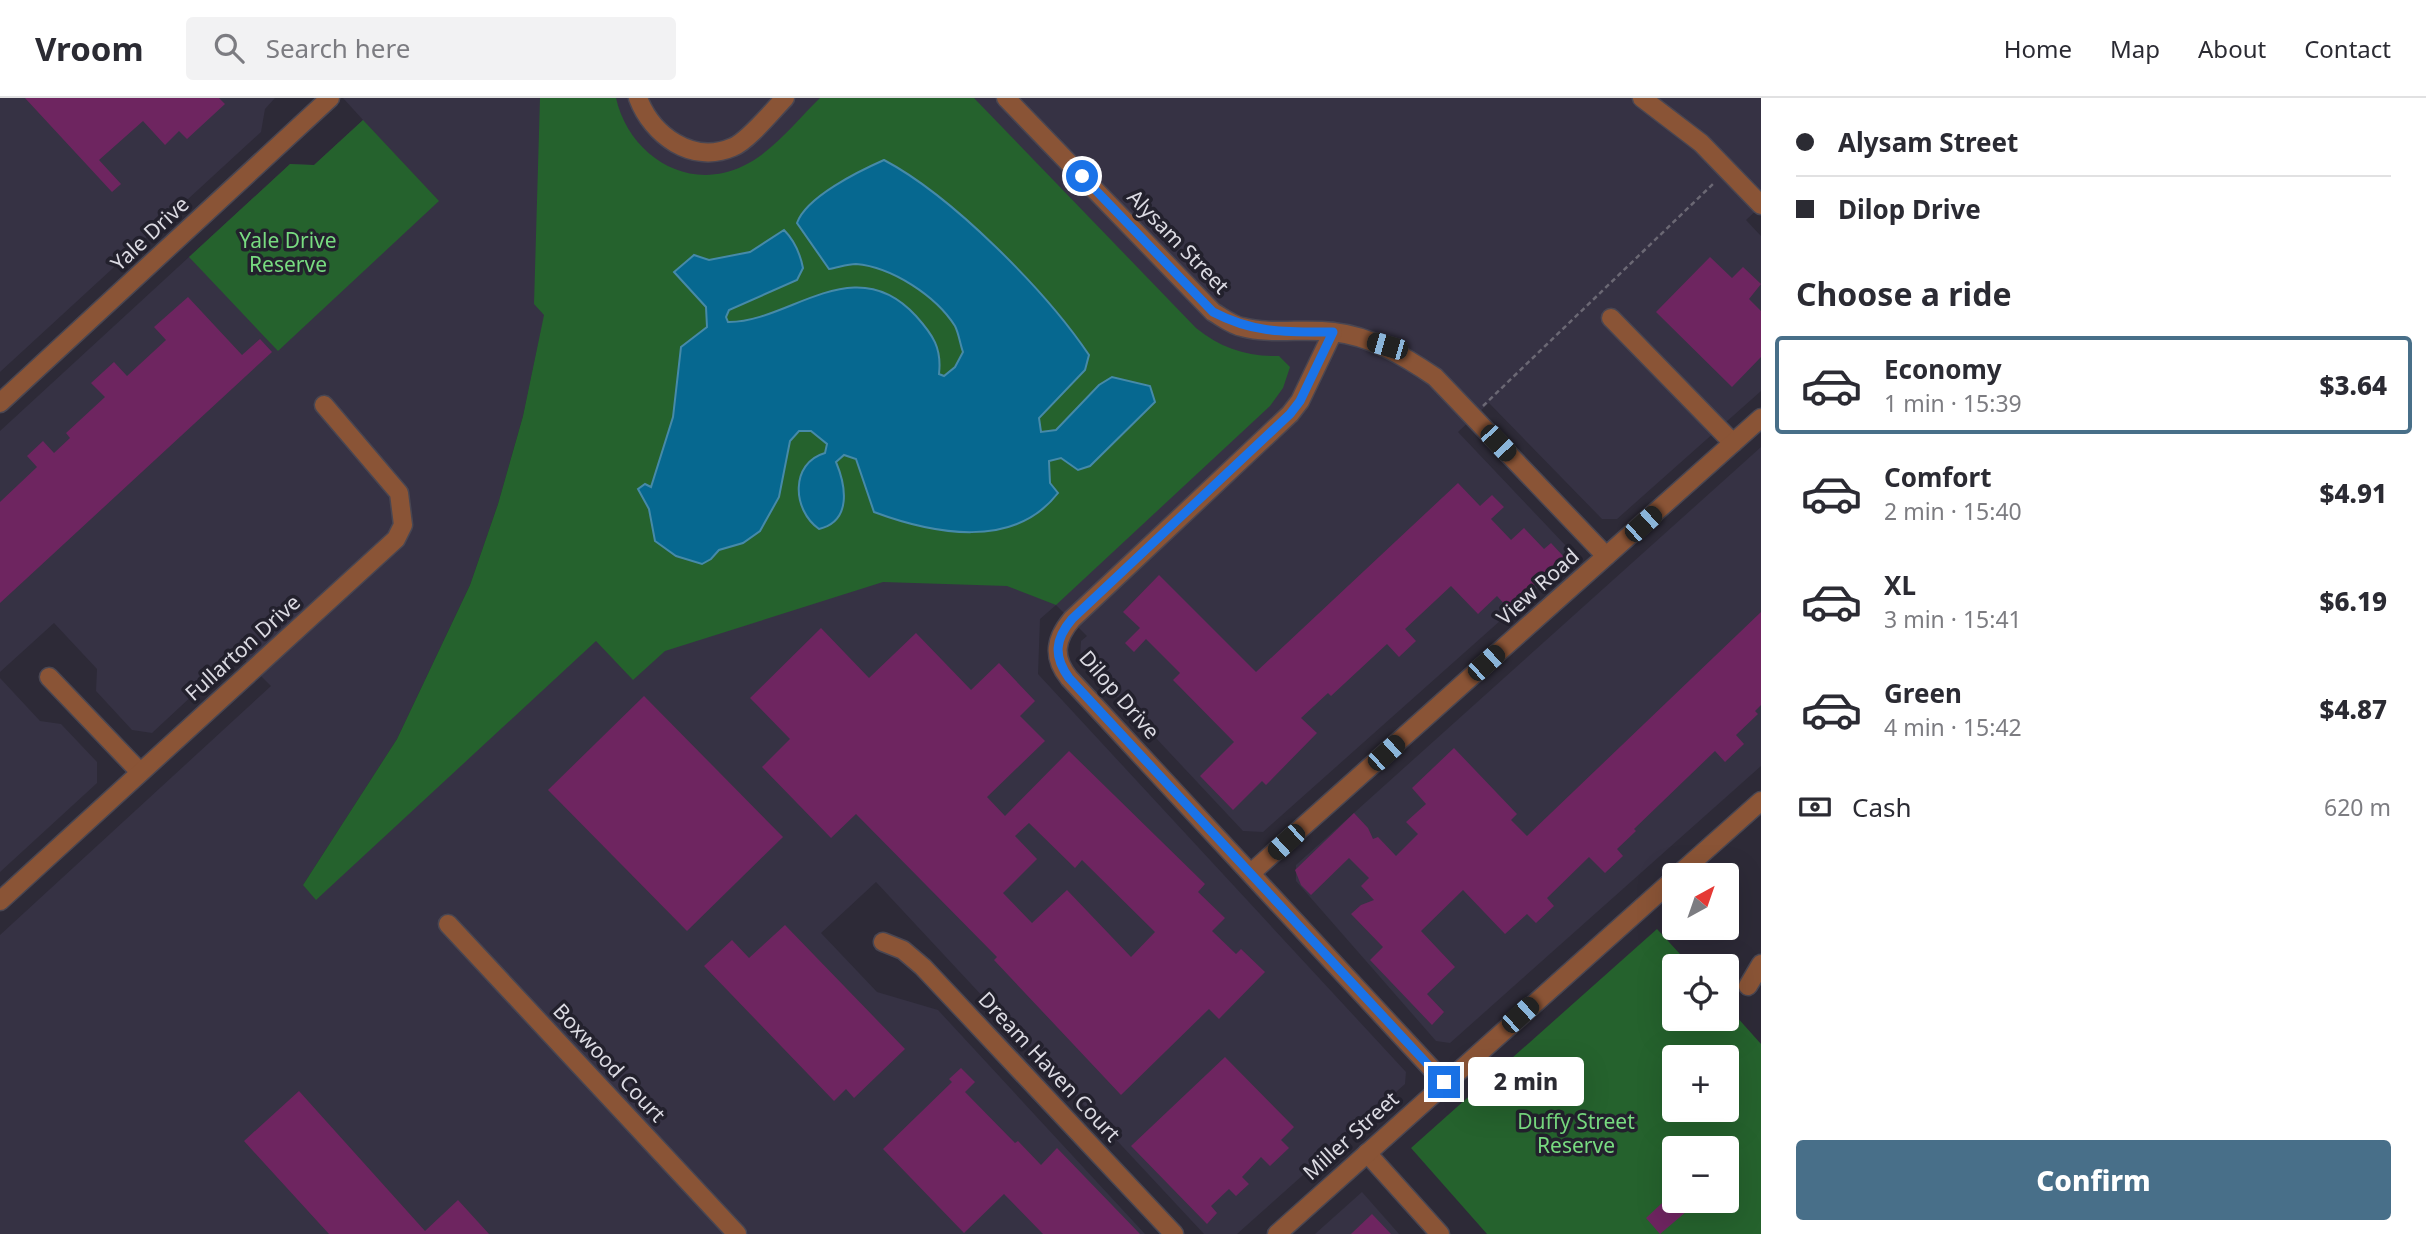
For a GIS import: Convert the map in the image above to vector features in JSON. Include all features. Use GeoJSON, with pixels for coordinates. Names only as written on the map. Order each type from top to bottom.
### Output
{"type":"FeatureCollection","features":[{"type":"Feature","properties":{"kind":"street","name":"Yale Drive"},"geometry":{"type":"LineString","coordinates":[[0,403],[330,98]]}},
{"type":"Feature","properties":{"kind":"street"},"geometry":{"type":"LineString","coordinates":[[638,98],[647,120],[668,140],[699,152],[734,147],[785,98]]}},
{"type":"Feature","properties":{"kind":"street","name":"Alysam Street"},"geometry":{"type":"LineString","coordinates":[[1006,98],[1213,312],[1241,327],[1293,332],[1333,332],[1387,346],[1403,355],[1435,377],[1606,556]]}},
{"type":"Feature","properties":{"kind":"street"},"geometry":{"type":"LineString","coordinates":[[1642,98],[1673,118],[1761,205]]}},
{"type":"Feature","properties":{"kind":"street"},"geometry":{"type":"LineString","coordinates":[[1611,318],[1733,443]]}},
{"type":"Feature","properties":{"kind":"street","name":"Dilop Drive"},"geometry":{"type":"LineString","coordinates":[[1333,332],[1300,401],[1290,414],[1072,619],[1058,639],[1059,660],[1069,678],[1444,1082]]}},
{"type":"Feature","properties":{"kind":"street","name":"Fullarton Drive"},"geometry":{"type":"LineString","coordinates":[[0,901],[397,539],[403,525],[399,493],[324,405]]}},
{"type":"Feature","properties":{"kind":"street","name":"View Road"},"geometry":{"type":"LineString","coordinates":[[1251,873],[1761,418]]}},
{"type":"Feature","properties":{"kind":"street"},"geometry":{"type":"LineString","coordinates":[[49,677],[140,772]]}},
{"type":"Feature","properties":{"kind":"street","name":"Miller Street"},"geometry":{"type":"LineString","coordinates":[[1691,863],[1761,801]]}},
{"type":"Feature","properties":{"kind":"street","name":"Miller Street"},"geometry":{"type":"LineString","coordinates":[[1277,1234],[1662,888]]}},
{"type":"Feature","properties":{"kind":"street","name":"Boxwood Court"},"geometry":{"type":"LineString","coordinates":[[447,924],[737,1234]]}},
{"type":"Feature","properties":{"kind":"street","name":"Dream Haven Court"},"geometry":{"type":"LineString","coordinates":[[883,942],[902,950],[923,967],[1174,1234]]}},
{"type":"Feature","properties":{"kind":"street"},"geometry":{"type":"LineString","coordinates":[[1748,986],[1761,964]]}},
{"type":"Feature","properties":{"kind":"street"},"geometry":{"type":"LineString","coordinates":[[1367,1153],[1440,1234]]}},
{"type":"Feature","properties":{"kind":"path"},"geometry":{"type":"LineString","coordinates":[[1473,416],[1728,170]]}},
{"type":"Feature","properties":{"kind":"shaded area"},"geometry":{"type":"Polygon","coordinates":[[[0,98],[275,98],[265,109],[261,132],[0,372],[0,98]]]}},
{"type":"Feature","properties":{"kind":"shaded area"},"geometry":{"type":"Polygon","coordinates":[[[343,98],[1761,98],[1761,206],[1746,220],[1761,236],[1761,391],[1617,519],[1602,519],[1489,403],[1458,432],[1567,547],[1566,562],[1263,832],[1243,831],[1080,657],[1081,641],[1087,636],[1056,605],[1040,619],[1038,674],[1406,1072],[1405,1084],[1237,1234],[1204,1234],[876,882],[821,933],[877,992],[938,1010],[1145,1234],[0,1234],[0,935],[271,686],[238,653],[152,733],[132,730],[96,691],[97,669],[54,623],[0,672],[0,431],[290,164],[314,165],[363,120],[343,98]],[[544,316],[523,416],[498,504],[470,585],[397,739],[303,885],[449,776],[544,316]]]}},
{"type":"Feature","properties":{"kind":"shaded area"},"geometry":{"type":"Polygon","coordinates":[[[1761,447],[1761,766],[1450,1043],[1436,1041],[1296,881],[1296,865],[1761,447]]]}},
{"type":"Feature","properties":{"kind":"shaded area"},"geometry":{"type":"Polygon","coordinates":[[[0,678],[40,721],[61,724],[97,762],[97,783],[0,872],[0,678]]]}},
{"type":"Feature","properties":{"kind":"shaded area"},"geometry":{"type":"Polygon","coordinates":[[[1362,1192],[1399,1234],[1315,1234],[1362,1192]]]}},
{"type":"Feature","properties":{"kind":"green space"},"geometry":{"type":"Polygon","coordinates":[[[540,98],[616,98],[633,136],[647,152],[663,163],[701,175],[722,173],[754,160],[820,98],[974,98],[1196,328],[1235,350],[1256,355],[1279,356],[1290,367],[1283,388],[1270,406],[1056,605],[1007,586],[883,582],[665,651],[633,680],[596,641],[316,900],[303,885],[397,739],[470,585],[498,504],[523,416],[544,315],[534,304],[540,98]]]}},
{"type":"Feature","properties":{"kind":"green space","name":"Yale Drive Reserve"},"geometry":{"type":"Polygon","coordinates":[[[363,120],[439,201],[278,351],[189,257],[290,164],[314,165],[363,120]]]}},
{"type":"Feature","properties":{"kind":"green space","name":"Duffy Street Reserve"},"geometry":{"type":"Polygon","coordinates":[[[1657,929],[1662,934],[1662,940],[1667,940],[1680,954],[1662,954],[1662,1031],[1739,1031],[1739,1019],[1761,1044],[1761,1234],[1487,1234],[1411,1148],[1657,929]]]}},
{"type":"Feature","properties":{"kind":"water"},"geometry":{"type":"Polygon","coordinates":[[[884,160],[939,197],[996,247],[1048,303],[1089,355],[1085,370],[1039,418],[1041,432],[1056,430],[1099,385],[1112,377],[1150,386],[1155,402],[1090,466],[1078,470],[1061,458],[1049,461],[1050,483],[1058,493],[1040,511],[1019,523],[996,530],[972,532],[921,526],[874,512],[856,459],[844,455],[836,462],[844,492],[842,511],[830,525],[819,529],[804,511],[799,488],[806,466],[825,453],[827,444],[811,431],[799,431],[790,441],[779,497],[760,531],[743,543],[719,550],[702,564],[676,556],[655,541],[649,509],[638,489],[645,484],[651,487],[673,417],[681,347],[707,327],[706,307],[674,272],[694,255],[709,260],[750,252],[784,230],[799,252],[802,263],[803,268],[797,280],[729,310],[726,317],[728,322],[751,319],[845,288],[869,288],[893,297],[922,323],[938,349],[939,374],[944,376],[955,367],[963,352],[955,326],[925,294],[898,277],[870,266],[853,264],[829,269],[797,223],[802,213],[822,195],[884,160]]]}},
{"type":"Feature","properties":{"kind":"building"},"geometry":{"type":"Polygon","coordinates":[[[25,98],[219,98],[225,104],[187,139],[179,131],[165,145],[143,121],[99,160],[121,184],[112,192],[25,98]]]}},
{"type":"Feature","properties":{"kind":"building"},"geometry":{"type":"Polygon","coordinates":[[[1710,257],[1732,278],[1743,267],[1761,284],[1749,299],[1761,311],[1761,357],[1732,387],[1656,312],[1710,257]]]}},
{"type":"Feature","properties":{"kind":"building"},"geometry":{"type":"Polygon","coordinates":[[[188,297],[242,355],[260,339],[272,352],[0,603],[0,502],[37,467],[27,456],[43,441],[54,453],[70,438],[66,433],[105,397],[91,383],[114,362],[127,376],[166,340],[154,327],[188,297]]]}},
{"type":"Feature","properties":{"kind":"building"},"geometry":{"type":"Polygon","coordinates":[[[1458,483],[1480,506],[1492,495],[1504,507],[1491,519],[1511,540],[1524,528],[1544,549],[1551,543],[1564,557],[1509,609],[1497,596],[1478,614],[1451,586],[1405,629],[1416,641],[1399,657],[1387,644],[1331,696],[1328,693],[1301,718],[1317,733],[1266,785],[1262,781],[1233,810],[1200,776],[1234,742],[1173,680],[1180,673],[1146,639],[1134,652],[1125,643],[1140,628],[1123,612],[1159,575],[1256,672],[1458,483]]]}},
{"type":"Feature","properties":{"kind":"building"},"geometry":{"type":"Polygon","coordinates":[[[1761,612],[1761,705],[1755,711],[1758,714],[1736,735],[1744,744],[1725,762],[1715,751],[1634,829],[1636,831],[1617,849],[1623,856],[1605,873],[1589,857],[1547,898],[1554,906],[1536,923],[1527,914],[1505,934],[1463,890],[1421,931],[1455,967],[1427,994],[1444,1012],[1432,1025],[1370,960],[1383,947],[1351,914],[1361,905],[1374,900],[1361,886],[1369,878],[1349,858],[1311,895],[1301,885],[1295,870],[1354,813],[1368,828],[1373,839],[1378,837],[1396,856],[1418,834],[1406,822],[1426,804],[1412,788],[1454,748],[1517,814],[1511,820],[1527,836],[1761,612]]]}},
{"type":"Feature","properties":{"kind":"building"},"geometry":{"type":"Polygon","coordinates":[[[821,628],[869,678],[916,633],[971,690],[999,663],[1035,701],[1020,716],[1045,741],[987,797],[1005,816],[1069,751],[1205,884],[1198,892],[1225,918],[1212,931],[1236,954],[1241,949],[1265,972],[1219,1019],[1209,1009],[1121,1095],[994,960],[997,957],[856,814],[831,838],[762,767],[790,739],[750,698],[821,628]],[[1029,823],[1015,836],[1037,859],[1003,893],[1032,923],[1067,890],[1131,957],[1155,932],[1082,860],[1075,868],[1029,823]]]}},
{"type":"Feature","properties":{"kind":"building"},"geometry":{"type":"Polygon","coordinates":[[[644,696],[783,837],[687,931],[548,790],[644,696]]]}},
{"type":"Feature","properties":{"kind":"building"},"geometry":{"type":"Polygon","coordinates":[[[785,925],[905,1049],[854,1098],[846,1089],[834,1101],[704,966],[732,940],[749,958],[785,925]]]}},
{"type":"Feature","properties":{"kind":"building"},"geometry":{"type":"Polygon","coordinates":[[[1225,1057],[1294,1127],[1281,1140],[1289,1148],[1270,1166],[1261,1157],[1242,1177],[1249,1184],[1236,1196],[1229,1189],[1211,1206],[1217,1213],[1207,1224],[1131,1146],[1225,1057]]]}},
{"type":"Feature","properties":{"kind":"building"},"geometry":{"type":"Polygon","coordinates":[[[961,1068],[975,1082],[965,1092],[1015,1143],[1018,1141],[1041,1165],[1057,1148],[1140,1234],[1043,1234],[1004,1194],[964,1233],[883,1149],[952,1082],[949,1079],[961,1068]]]}},
{"type":"Feature","properties":{"kind":"building"},"geometry":{"type":"Polygon","coordinates":[[[299,1091],[425,1231],[458,1200],[489,1234],[329,1234],[244,1141],[299,1091]]]}},
{"type":"Feature","properties":{"kind":"building"},"geometry":{"type":"Polygon","coordinates":[[[1662,1203],[1662,1213],[1685,1213],[1660,1234],[1646,1218],[1662,1203]]]}},
{"type":"Feature","properties":{"kind":"building"},"geometry":{"type":"Polygon","coordinates":[[[1372,1214],[1391,1234],[1351,1234],[1372,1214]]]}},
{"type":"Feature","properties":{"kind":"route"},"geometry":{"type":"LineString","coordinates":[[1082,176],[1213,312],[1241,327],[1293,332],[1333,332],[1300,401],[1290,414],[1072,619],[1058,639],[1059,660],[1069,678],[1444,1082]]}}]}
